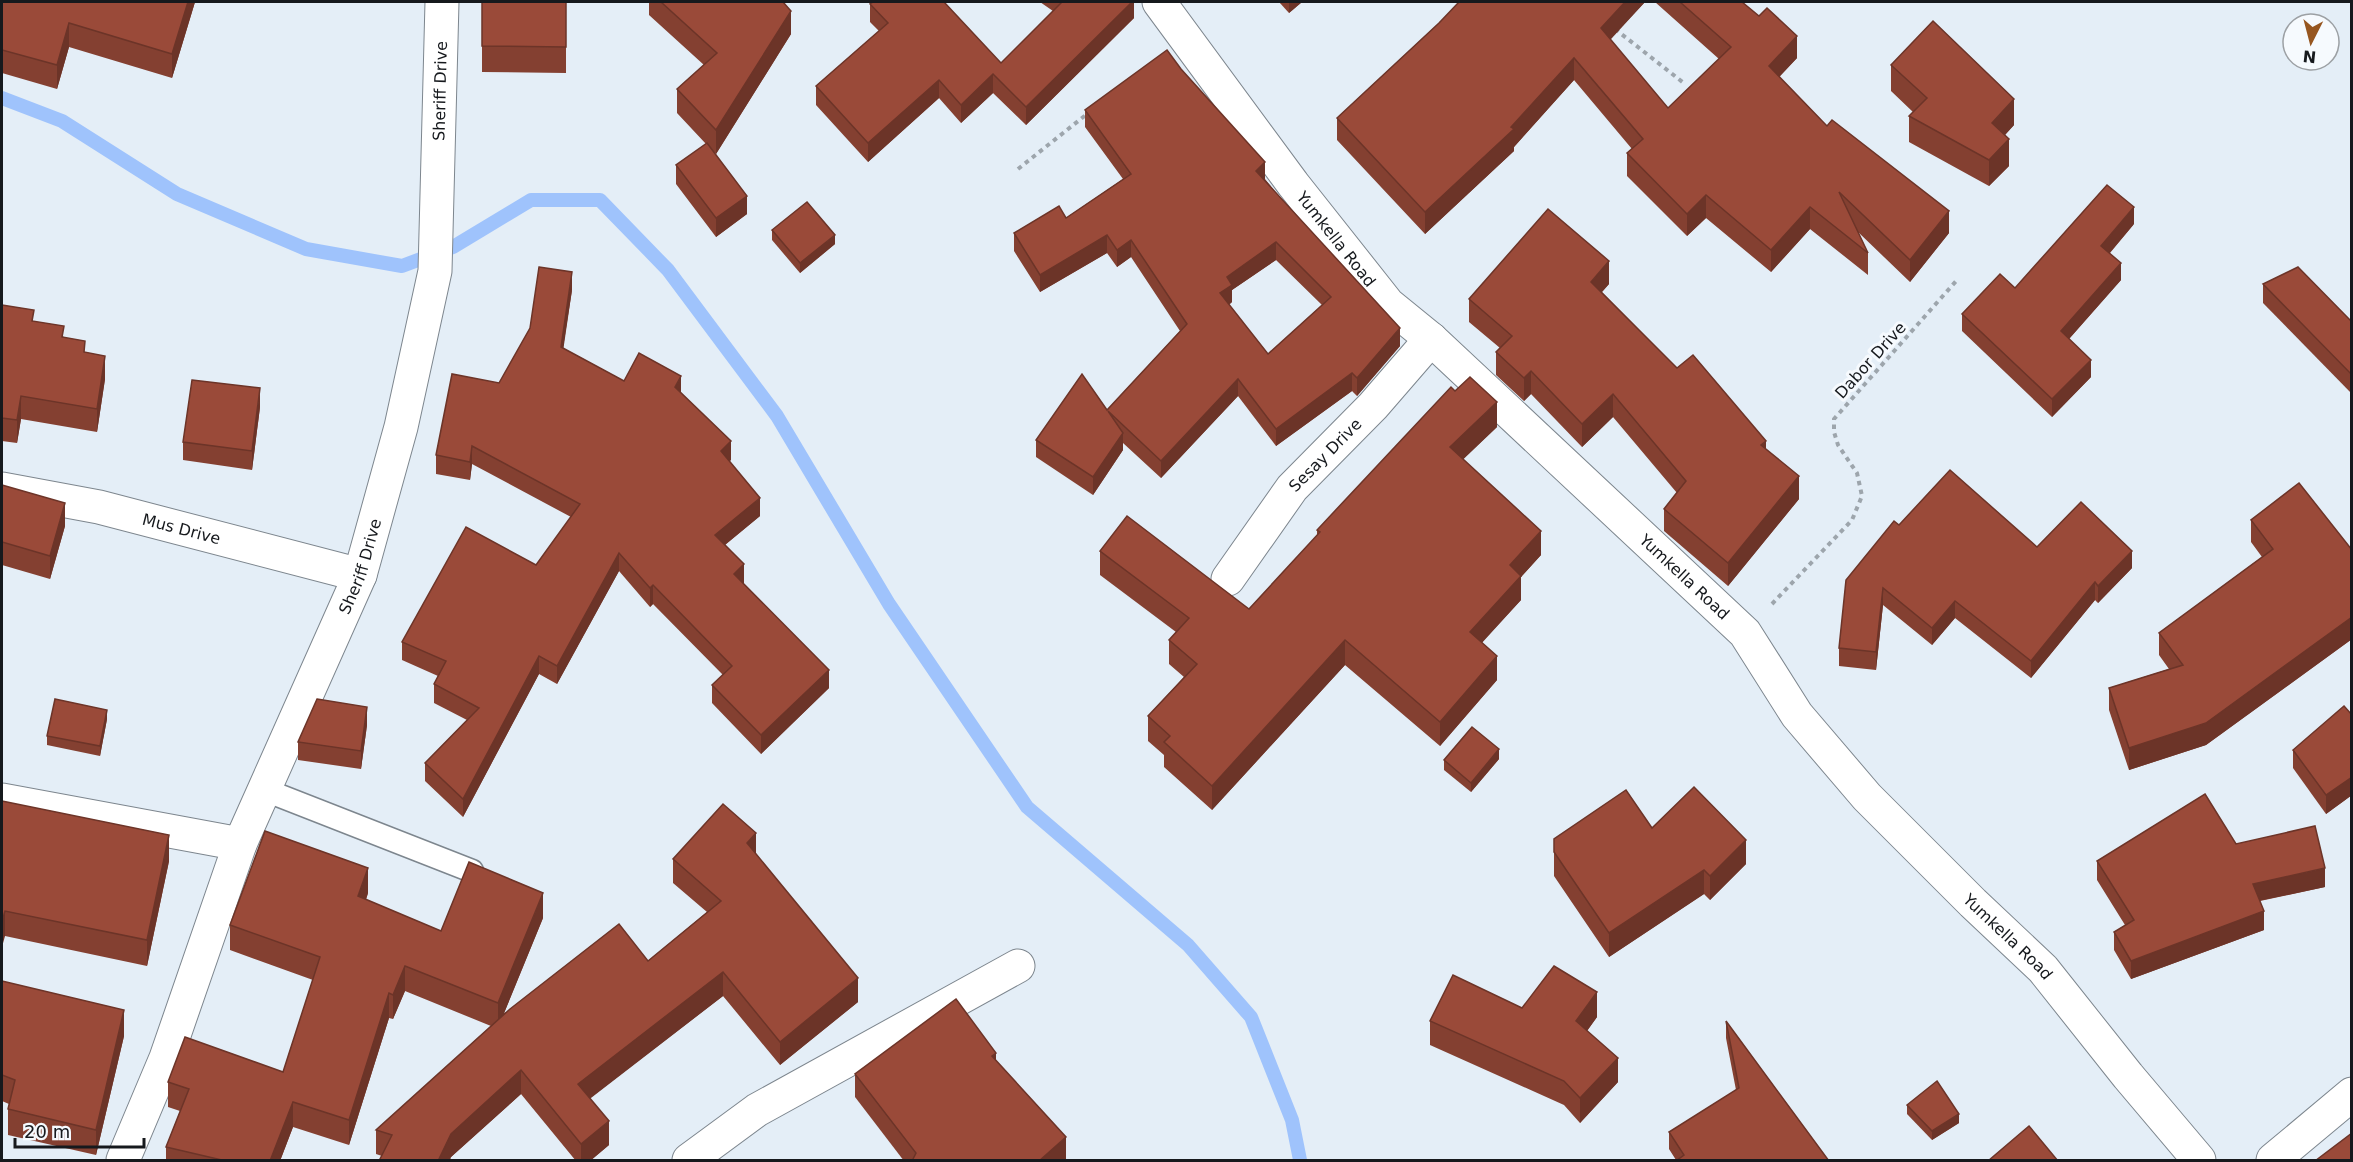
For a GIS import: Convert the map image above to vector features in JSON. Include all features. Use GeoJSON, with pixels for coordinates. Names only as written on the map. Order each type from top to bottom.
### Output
{"type":"FeatureCollection","features":[{"type":"Feature","properties":{"kind":"street","name":"Sheriff Drive"},"geometry":{"type":"LineString","coordinates":[[123,1161],[166,1058],[240,844],[360,575],[401,427],[435,271],[442,2]]}},
{"type":"Feature","properties":{"kind":"street","name":"Yumkella Road"},"geometry":{"type":"LineString","coordinates":[[1159,2],[1293,184],[1388,304],[1431,339],[1745,633],[1797,715],[1860,788],[1973,903],[2043,969],[2128,1077],[2199,1161]]}},
{"type":"Feature","properties":{"kind":"street","name":"Sesay Drive"},"geometry":{"type":"LineString","coordinates":[[1228,579],[1292,489],[1373,406],[1431,339]]}},
{"type":"Feature","properties":{"kind":"street","name":"Mus Drive"},"geometry":{"type":"LineString","coordinates":[[2,489],[99,507],[360,575]]}},
{"type":"Feature","properties":{"kind":"street"},"geometry":{"type":"LineString","coordinates":[[2,800],[240,844]]}},
{"type":"Feature","properties":{"kind":"street"},"geometry":{"type":"LineString","coordinates":[[689,1161],[756,1110],[1018,966]]}},
{"type":"Feature","properties":{"kind":"street"},"geometry":{"type":"LineString","coordinates":[[2273,1161],[2352,1094]]}},
{"type":"Feature","properties":{"kind":"lane"},"geometry":{"type":"LineString","coordinates":[[265,790],[472,871]]}},
{"type":"Feature","properties":{"kind":"path"},"geometry":{"type":"LineString","coordinates":[[1607,22],[1621,36],[1686,84]]}},
{"type":"Feature","properties":{"kind":"path"},"geometry":{"type":"LineString","coordinates":[[1018,169],[1088,114]]}},
{"type":"Feature","properties":{"kind":"path","name":"Dabor Drive"},"geometry":{"type":"LineString","coordinates":[[1745,633],[1852,520],[1862,496],[1857,473],[1838,445],[1834,432],[1834,419],[1957,280]]}},
{"type":"Feature","properties":{"kind":"building"},"geometry":{"type":"Polygon","coordinates":[[[2,2],[188,2],[172,54],[69,23],[57,65],[2,50],[2,2]]]}},
{"type":"Feature","properties":{"kind":"building"},"geometry":{"type":"Polygon","coordinates":[[[482,2],[566,2],[566,47],[482,46],[482,2]]]}},
{"type":"Feature","properties":{"kind":"building"},"geometry":{"type":"Polygon","coordinates":[[[661,2],[783,2],[791,11],[716,130],[677,89],[717,53],[661,2]]]}},
{"type":"Feature","properties":{"kind":"building"},"geometry":{"type":"Polygon","coordinates":[[[873,2],[944,2],[1001,63],[1062,2],[1132,2],[1026,107],[993,74],[961,105],[939,80],[868,143],[816,86],[888,23],[870,4],[873,2]]]}},
{"type":"Feature","properties":{"kind":"building"},"geometry":{"type":"Polygon","coordinates":[[[1459,2],[1625,2],[1601,28],[1668,108],[1731,47],[1680,2],[1742,2],[1759,16],[1767,8],[1797,36],[1769,66],[1827,126],[1832,120],[1949,211],[1910,260],[1839,192],[1868,253],[1810,207],[1771,250],[1706,195],[1687,214],[1627,153],[1643,139],[1574,58],[1511,127],[1514,129],[1425,212],[1337,118],[1459,2]]]}},
{"type":"Feature","properties":{"kind":"building"},"geometry":{"type":"Polygon","coordinates":[[[1933,21],[2014,99],[1992,123],[2009,139],[1989,160],[1909,116],[1927,98],[1891,65],[1933,21]]]}},
{"type":"Feature","properties":{"kind":"building"},"geometry":{"type":"Polygon","coordinates":[[[1167,50],[1181,69],[1265,162],[1256,171],[1400,328],[1357,378],[1352,373],[1276,429],[1238,379],[1161,461],[1108,411],[1123,433],[1093,477],[1036,440],[1082,374],[1107,410],[1187,324],[1131,240],[1117,250],[1107,235],[1040,275],[1014,233],[1059,206],[1066,218],[1131,174],[1085,110],[1167,50]],[[1276,242],[1227,277],[1232,285],[1220,293],[1268,354],[1331,297],[1276,242]]]}},
{"type":"Feature","properties":{"kind":"building"},"geometry":{"type":"Polygon","coordinates":[[[707,143],[747,196],[716,218],[676,165],[707,143]]]}},
{"type":"Feature","properties":{"kind":"building"},"geometry":{"type":"Polygon","coordinates":[[[2107,185],[2134,207],[2101,246],[2121,263],[2061,331],[2091,360],[2052,399],[1962,314],[2000,274],[2015,288],[2107,185]]]}},
{"type":"Feature","properties":{"kind":"building"},"geometry":{"type":"Polygon","coordinates":[[[807,202],[835,235],[800,263],[772,230],[807,202]]]}},
{"type":"Feature","properties":{"kind":"building"},"geometry":{"type":"Polygon","coordinates":[[[1548,209],[1609,261],[1591,282],[1677,368],[1693,355],[1766,441],[1761,445],[1799,476],[1728,563],[1664,509],[1686,481],[1613,394],[1582,424],[1531,371],[1524,378],[1496,352],[1512,336],[1469,299],[1548,209]]]}},
{"type":"Feature","properties":{"kind":"building"},"geometry":{"type":"Polygon","coordinates":[[[539,267],[572,272],[561,347],[624,381],[639,353],[681,376],[675,387],[731,441],[721,451],[760,498],[715,535],[744,564],[734,574],[829,670],[761,735],[712,685],[732,666],[653,585],[650,588],[619,553],[557,666],[539,656],[463,799],[425,763],[479,708],[434,684],[446,661],[402,642],[466,527],[536,565],[580,504],[472,446],[470,462],[436,455],[452,374],[499,383],[530,328],[539,267]]]}},
{"type":"Feature","properties":{"kind":"building"},"geometry":{"type":"Polygon","coordinates":[[[2298,267],[2352,322],[2352,375],[2263,284],[2298,267]]]}},
{"type":"Feature","properties":{"kind":"building"},"geometry":{"type":"Polygon","coordinates":[[[2,305],[34,310],[32,321],[64,326],[62,337],[85,341],[84,352],[105,356],[97,409],[21,396],[17,420],[2,418],[2,305]]]}},
{"type":"Feature","properties":{"kind":"building"},"geometry":{"type":"Polygon","coordinates":[[[1470,377],[1497,402],[1450,447],[1541,531],[1510,565],[1521,576],[1470,632],[1497,656],[1440,722],[1345,640],[1212,786],[1164,742],[1170,736],[1148,716],[1197,664],[1169,640],[1189,618],[1100,551],[1127,516],[1249,609],[1320,532],[1317,530],[1451,387],[1455,391],[1470,377]]]}},
{"type":"Feature","properties":{"kind":"building"},"geometry":{"type":"Polygon","coordinates":[[[192,380],[260,388],[252,451],[183,442],[192,380]]]}},
{"type":"Feature","properties":{"kind":"building"},"geometry":{"type":"Polygon","coordinates":[[[1950,470],[2037,547],[2081,502],[2132,551],[2098,586],[2095,582],[2031,661],[1955,601],[1932,628],[1883,588],[1876,652],[1839,648],[1846,580],[1894,521],[1899,525],[1950,470]]]}},
{"type":"Feature","properties":{"kind":"building"},"geometry":{"type":"Polygon","coordinates":[[[2299,483],[2352,550],[2352,617],[2206,723],[2129,748],[2109,688],[2183,665],[2159,633],[2273,549],[2251,520],[2299,483]]]}},
{"type":"Feature","properties":{"kind":"building"},"geometry":{"type":"Polygon","coordinates":[[[2,485],[65,503],[50,556],[2,542],[2,485]]]}},
{"type":"Feature","properties":{"kind":"building"},"geometry":{"type":"Polygon","coordinates":[[[55,699],[107,710],[100,746],[47,736],[55,699]]]}},
{"type":"Feature","properties":{"kind":"building"},"geometry":{"type":"Polygon","coordinates":[[[317,699],[367,707],[361,751],[298,742],[317,699]]]}},
{"type":"Feature","properties":{"kind":"building"},"geometry":{"type":"Polygon","coordinates":[[[2344,706],[2352,715],[2352,777],[2326,795],[2293,750],[2344,706]]]}},
{"type":"Feature","properties":{"kind":"building"},"geometry":{"type":"Polygon","coordinates":[[[1472,727],[1499,749],[1471,783],[1444,760],[1472,727]]]}},
{"type":"Feature","properties":{"kind":"building"},"geometry":{"type":"Polygon","coordinates":[[[1694,787],[1746,840],[1710,876],[1704,870],[1609,933],[1554,852],[1554,839],[1626,790],[1652,828],[1694,787]]]}},
{"type":"Feature","properties":{"kind":"building"},"geometry":{"type":"Polygon","coordinates":[[[2205,794],[2236,844],[2315,826],[2325,868],[2253,884],[2264,911],[2131,961],[2114,932],[2134,920],[2097,861],[2205,794]]]}},
{"type":"Feature","properties":{"kind":"building"},"geometry":{"type":"Polygon","coordinates":[[[2,801],[169,835],[147,940],[5,911],[2,921],[2,801]]]}},
{"type":"Feature","properties":{"kind":"building"},"geometry":{"type":"Polygon","coordinates":[[[723,804],[756,833],[747,843],[858,978],[780,1042],[723,972],[578,1084],[609,1121],[581,1144],[521,1070],[451,1134],[438,1161],[379,1161],[392,1135],[376,1130],[510,1009],[619,924],[648,961],[721,901],[673,859],[723,804]]]}},
{"type":"Feature","properties":{"kind":"building"},"geometry":{"type":"Polygon","coordinates":[[[265,831],[368,868],[358,896],[441,931],[469,862],[543,893],[498,1003],[405,966],[393,995],[389,993],[349,1120],[293,1102],[270,1161],[226,1161],[166,1147],[189,1089],[168,1082],[185,1037],[283,1072],[320,957],[230,925],[265,831]]]}},
{"type":"Feature","properties":{"kind":"building"},"geometry":{"type":"Polygon","coordinates":[[[1554,966],[1597,992],[1576,1021],[1618,1058],[1580,1098],[1564,1081],[1430,1021],[1453,975],[1522,1008],[1554,966]]]}},
{"type":"Feature","properties":{"kind":"building"},"geometry":{"type":"Polygon","coordinates":[[[2,981],[124,1010],[96,1130],[8,1109],[15,1080],[2,1075],[2,981]]]}},
{"type":"Feature","properties":{"kind":"building"},"geometry":{"type":"Polygon","coordinates":[[[956,999],[996,1053],[992,1056],[1066,1137],[1039,1161],[912,1161],[916,1153],[855,1074],[956,999]]]}},
{"type":"Feature","properties":{"kind":"building"},"geometry":{"type":"Polygon","coordinates":[[[1726,1021],[1829,1161],[1676,1161],[1684,1155],[1669,1132],[1739,1088],[1726,1021]]]}},
{"type":"Feature","properties":{"kind":"building"},"geometry":{"type":"Polygon","coordinates":[[[1937,1081],[1959,1114],[1932,1131],[1907,1105],[1937,1081]]]}},
{"type":"Feature","properties":{"kind":"building"},"geometry":{"type":"Polygon","coordinates":[[[2029,1126],[2058,1161],[1988,1161],[2029,1126]]]}},
{"type":"Feature","properties":{"kind":"building"},"geometry":{"type":"Polygon","coordinates":[[[2352,1133],[2352,1161],[2315,1161],[2352,1133]]]}},
{"type":"Feature","properties":{"kind":"waterway"},"geometry":{"type":"LineString","coordinates":[[2,98],[62,121],[177,194],[306,249],[402,266],[453,247],[531,200],[600,200],[668,270],[777,416],[889,604],[1027,807],[1188,945],[1251,1017],[1292,1120],[1300,1160]]}}]}
